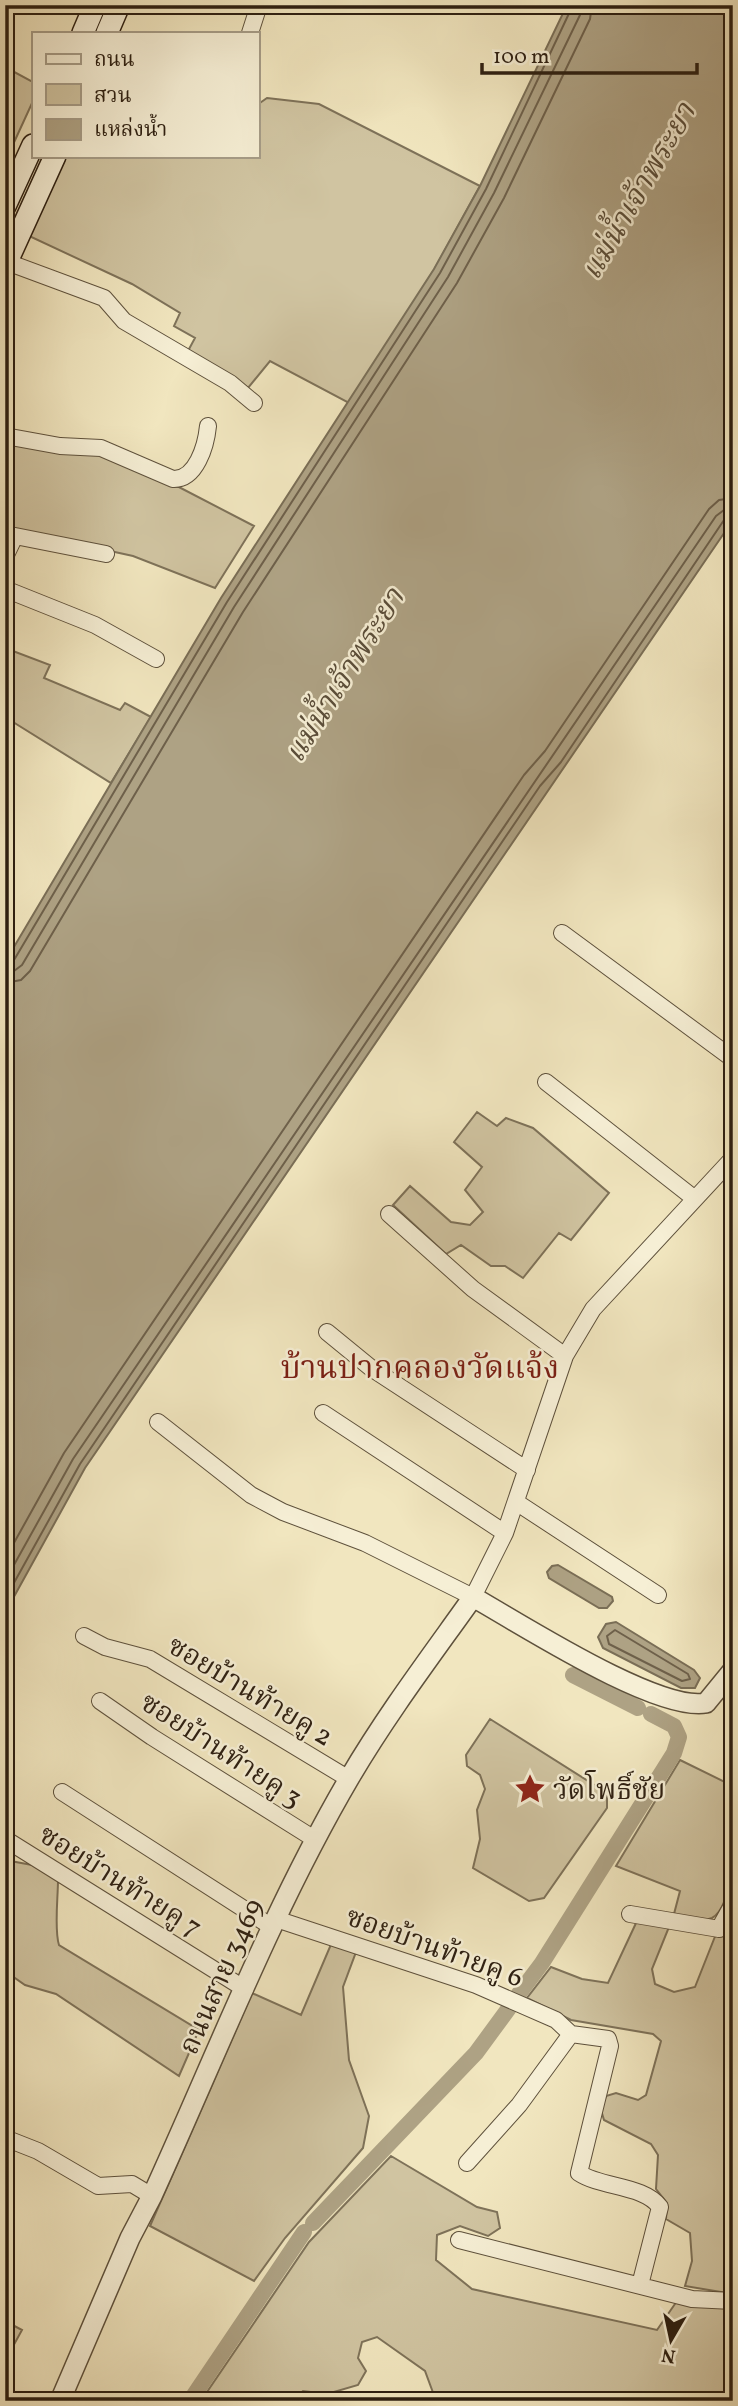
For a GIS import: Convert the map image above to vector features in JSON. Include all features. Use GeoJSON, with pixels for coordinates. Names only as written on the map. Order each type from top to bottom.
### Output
{"type":"FeatureCollection","features":[{"type":"Feature","properties":{"kind":"main road"},"geometry":{"type":"LineString","coordinates":[[83,32],[95,5]]}},
{"type":"Feature","properties":{"kind":"main road"},"geometry":{"type":"LineString","coordinates":[[107,32],[119,5]]}},
{"type":"Feature","properties":{"kind":"main road"},"geometry":{"type":"LineString","coordinates":[[5,206],[32,147]]}},
{"type":"Feature","properties":{"kind":"main road"},"geometry":{"type":"LineString","coordinates":[[6,264],[54,158]]}},
{"type":"Feature","properties":{"kind":"street"},"geometry":{"type":"LineString","coordinates":[[250,32],[259,5]]}},
{"type":"Feature","properties":{"kind":"street"},"geometry":{"type":"LineString","coordinates":[[6,264],[104,298],[124,321],[230,383],[254,403]]}},
{"type":"Feature","properties":{"kind":"street"},"geometry":{"type":"LineString","coordinates":[[5,436],[60,446],[101,448],[173,479],[182,479],[190,475],[207,439],[208,426]]}},
{"type":"Feature","properties":{"kind":"street"},"geometry":{"type":"LineString","coordinates":[[5,557],[10,535],[106,554]]}},
{"type":"Feature","properties":{"kind":"street"},"geometry":{"type":"LineString","coordinates":[[5,589],[95,625],[156,659]]}},
{"type":"Feature","properties":{"kind":"street"},"geometry":{"type":"LineString","coordinates":[[562,933],[733,1059]]}},
{"type":"Feature","properties":{"kind":"street"},"geometry":{"type":"LineString","coordinates":[[546,1082],[695,1199]]}},
{"type":"Feature","properties":{"kind":"street"},"geometry":{"type":"LineString","coordinates":[[473,1597],[505,1533],[565,1356],[593,1309],[733,1158]]}},
{"type":"Feature","properties":{"kind":"street"},"geometry":{"type":"LineString","coordinates":[[388,1214],[473,1289],[565,1356]]}},
{"type":"Feature","properties":{"kind":"street"},"geometry":{"type":"LineString","coordinates":[[327,1332],[371,1368],[527,1470]]}},
{"type":"Feature","properties":{"kind":"street"},"geometry":{"type":"LineString","coordinates":[[323,1413],[505,1533]]}},
{"type":"Feature","properties":{"kind":"street"},"geometry":{"type":"LineString","coordinates":[[158,1422],[251,1495],[283,1512],[365,1543],[473,1597],[634,1686],[667,1700],[696,1705],[706,1703],[733,1670]]}},
{"type":"Feature","properties":{"kind":"street"},"geometry":{"type":"LineString","coordinates":[[516,1502],[658,1595]]}},
{"type":"Feature","properties":{"kind":"street","name":"ถนนสาย 3469"},"geometry":{"type":"LineString","coordinates":[[60,2401],[130,2238],[152,2196],[274,1923],[316,1840],[373,1739],[473,1597]]}},
{"type":"Feature","properties":{"kind":"street","name":"ซอยบ้านท้ายคู 2"},"geometry":{"type":"LineString","coordinates":[[84,1636],[105,1647],[150,1659],[349,1779]]}},
{"type":"Feature","properties":{"kind":"street","name":"ซอยบ้านท้ายคู 3"},"geometry":{"type":"LineString","coordinates":[[100,1700],[152,1737],[316,1840]]}},
{"type":"Feature","properties":{"kind":"street","name":"ซอยบ้านท้ายคู 6"},"geometry":{"type":"LineString","coordinates":[[62,1792],[274,1923],[476,1985],[556,2020],[571,2034]]}},
{"type":"Feature","properties":{"kind":"street","name":"ซอยบ้านท้ายคู 7"},"geometry":{"type":"LineString","coordinates":[[5,1839],[245,1989]]}},
{"type":"Feature","properties":{"kind":"street"},"geometry":{"type":"LineString","coordinates":[[630,1914],[719,1929],[733,1904]]}},
{"type":"Feature","properties":{"kind":"street"},"geometry":{"type":"LineString","coordinates":[[467,2163],[519,2105],[571,2034],[608,2039],[610,2046],[579,2173],[591,2180],[653,2199],[660,2207],[640,2285]]}},
{"type":"Feature","properties":{"kind":"street"},"geometry":{"type":"LineString","coordinates":[[5,2138],[38,2151],[98,2186],[132,2184],[152,2196]]}},
{"type":"Feature","properties":{"kind":"street"},"geometry":{"type":"LineString","coordinates":[[459,2240],[692,2299],[733,2301]]}},
{"type":"Feature","properties":{"kind":"green space"},"geometry":{"type":"Polygon","coordinates":[[[5,67],[32,81],[32,103],[5,162],[5,67]]]}},
{"type":"Feature","properties":{"kind":"green space"},"geometry":{"type":"Polygon","coordinates":[[[267,98],[319,104],[480,186],[434,270],[349,403],[270,361],[248,388],[188,351],[195,338],[174,326],[180,313],[132,284],[27,235],[61,158],[259,158],[259,104],[267,98]]]}},
{"type":"Feature","properties":{"kind":"green space"},"geometry":{"type":"Polygon","coordinates":[[[5,441],[97,453],[175,485],[254,526],[215,588],[133,556],[5,528],[5,441]]]}},
{"type":"Feature","properties":{"kind":"green space"},"geometry":{"type":"Polygon","coordinates":[[[5,648],[50,665],[44,678],[120,710],[125,703],[151,717],[111,783],[5,717],[5,648]]]}},
{"type":"Feature","properties":{"kind":"green space"},"geometry":{"type":"Polygon","coordinates":[[[477,1112],[497,1126],[506,1118],[533,1128],[609,1193],[571,1240],[559,1233],[523,1278],[505,1266],[491,1266],[461,1245],[446,1254],[393,1205],[410,1186],[451,1222],[470,1225],[483,1212],[465,1190],[482,1167],[454,1142],[477,1112]]]}},
{"type":"Feature","properties":{"kind":"green space"},"geometry":{"type":"Polygon","coordinates":[[[490,1719],[607,1793],[607,1808],[544,1898],[529,1901],[473,1868],[480,1839],[477,1810],[485,1789],[480,1775],[467,1766],[466,1755],[490,1719]]]}},
{"type":"Feature","properties":{"kind":"green space"},"geometry":{"type":"Polygon","coordinates":[[[680,1760],[733,1786],[730,1878],[720,1909],[708,1919],[674,1914],[680,1891],[616,1866],[680,1760]]]}},
{"type":"Feature","properties":{"kind":"green space"},"geometry":{"type":"Polygon","coordinates":[[[5,1860],[32,1865],[58,1880],[56,1923],[59,1945],[199,2030],[179,2076],[56,1994],[25,1985],[5,1971],[5,1860]]]}},
{"type":"Feature","properties":{"kind":"green space"},"geometry":{"type":"Polygon","coordinates":[[[637,1921],[669,1927],[652,1969],[655,1984],[674,1992],[695,1987],[716,1934],[733,1936],[733,2294],[685,2286],[692,2261],[690,2233],[666,2219],[667,2203],[656,2189],[658,2155],[651,2144],[604,2120],[601,2110],[606,2096],[616,2093],[638,2100],[646,2095],[661,2041],[653,2034],[571,2020],[527,1998],[551,1967],[582,1979],[608,1983],[637,1921]]]}},
{"type":"Feature","properties":{"kind":"green space"},"geometry":{"type":"Polygon","coordinates":[[[332,1942],[356,1952],[343,1987],[349,2060],[369,2116],[363,2148],[285,2238],[254,2281],[150,2226],[252,1993],[301,2015],[332,1942]]]}},
{"type":"Feature","properties":{"kind":"green space"},"geometry":{"type":"Polygon","coordinates":[[[391,2156],[477,2207],[497,2212],[500,2228],[488,2236],[460,2226],[437,2235],[436,2260],[472,2289],[657,2330],[677,2301],[733,2309],[733,2401],[433,2401],[435,2398],[425,2371],[377,2337],[362,2342],[358,2358],[366,2371],[358,2385],[327,2394],[303,2391],[292,2401],[210,2401],[207,2392],[309,2242],[391,2156]]]}},
{"type":"Feature","properties":{"kind":"green space"},"geometry":{"type":"Polygon","coordinates":[[[5,2321],[22,2330],[5,2361],[5,2321]]]}},
{"type":"Feature","properties":{"kind":"water","name":"แม่น้ำเจ้าพระยา"},"geometry":{"type":"Polygon","coordinates":[[[567,5],[733,5],[733,520],[85,1468],[5,1613],[5,962],[221,598],[434,269],[480,186],[567,5]]]}},
{"type":"Feature","properties":{"kind":"water"},"geometry":{"type":"Polygon","coordinates":[[[558,1565],[612,1597],[613,1601],[607,1608],[599,1608],[549,1578],[547,1572],[552,1566],[558,1565]]]}},
{"type":"Feature","properties":{"kind":"water"},"geometry":{"type":"Polygon","coordinates":[[[616,1622],[694,1670],[700,1678],[695,1688],[681,1688],[603,1648],[598,1637],[606,1624],[616,1622]]]}},
{"type":"Feature","properties":{"kind":"waterway"},"geometry":{"type":"LineString","coordinates":[[573,1675],[638,1708]]}},
{"type":"Feature","properties":{"kind":"waterway"},"geometry":{"type":"LineString","coordinates":[[518,1995],[542,1963],[674,1753],[679,1737],[674,1726],[651,1714]]}},
{"type":"Feature","properties":{"kind":"waterway"},"geometry":{"type":"LineString","coordinates":[[313,2223],[476,2053],[509,2008]]}},
{"type":"Feature","properties":{"kind":"waterway"},"geometry":{"type":"LineString","coordinates":[[190,2401],[304,2232]]}},
{"type":"Feature","properties":{"kind":"place","name":"วัดโพธิ์ชัย"},"geometry":{"type":"Point","coordinates":[530,1789]}},
{"type":"Feature","properties":{"kind":"district","name":"บ้านปากคลองวัดแจ้ง"},"geometry":{"type":"Point","coordinates":[420,1367]}}]}
